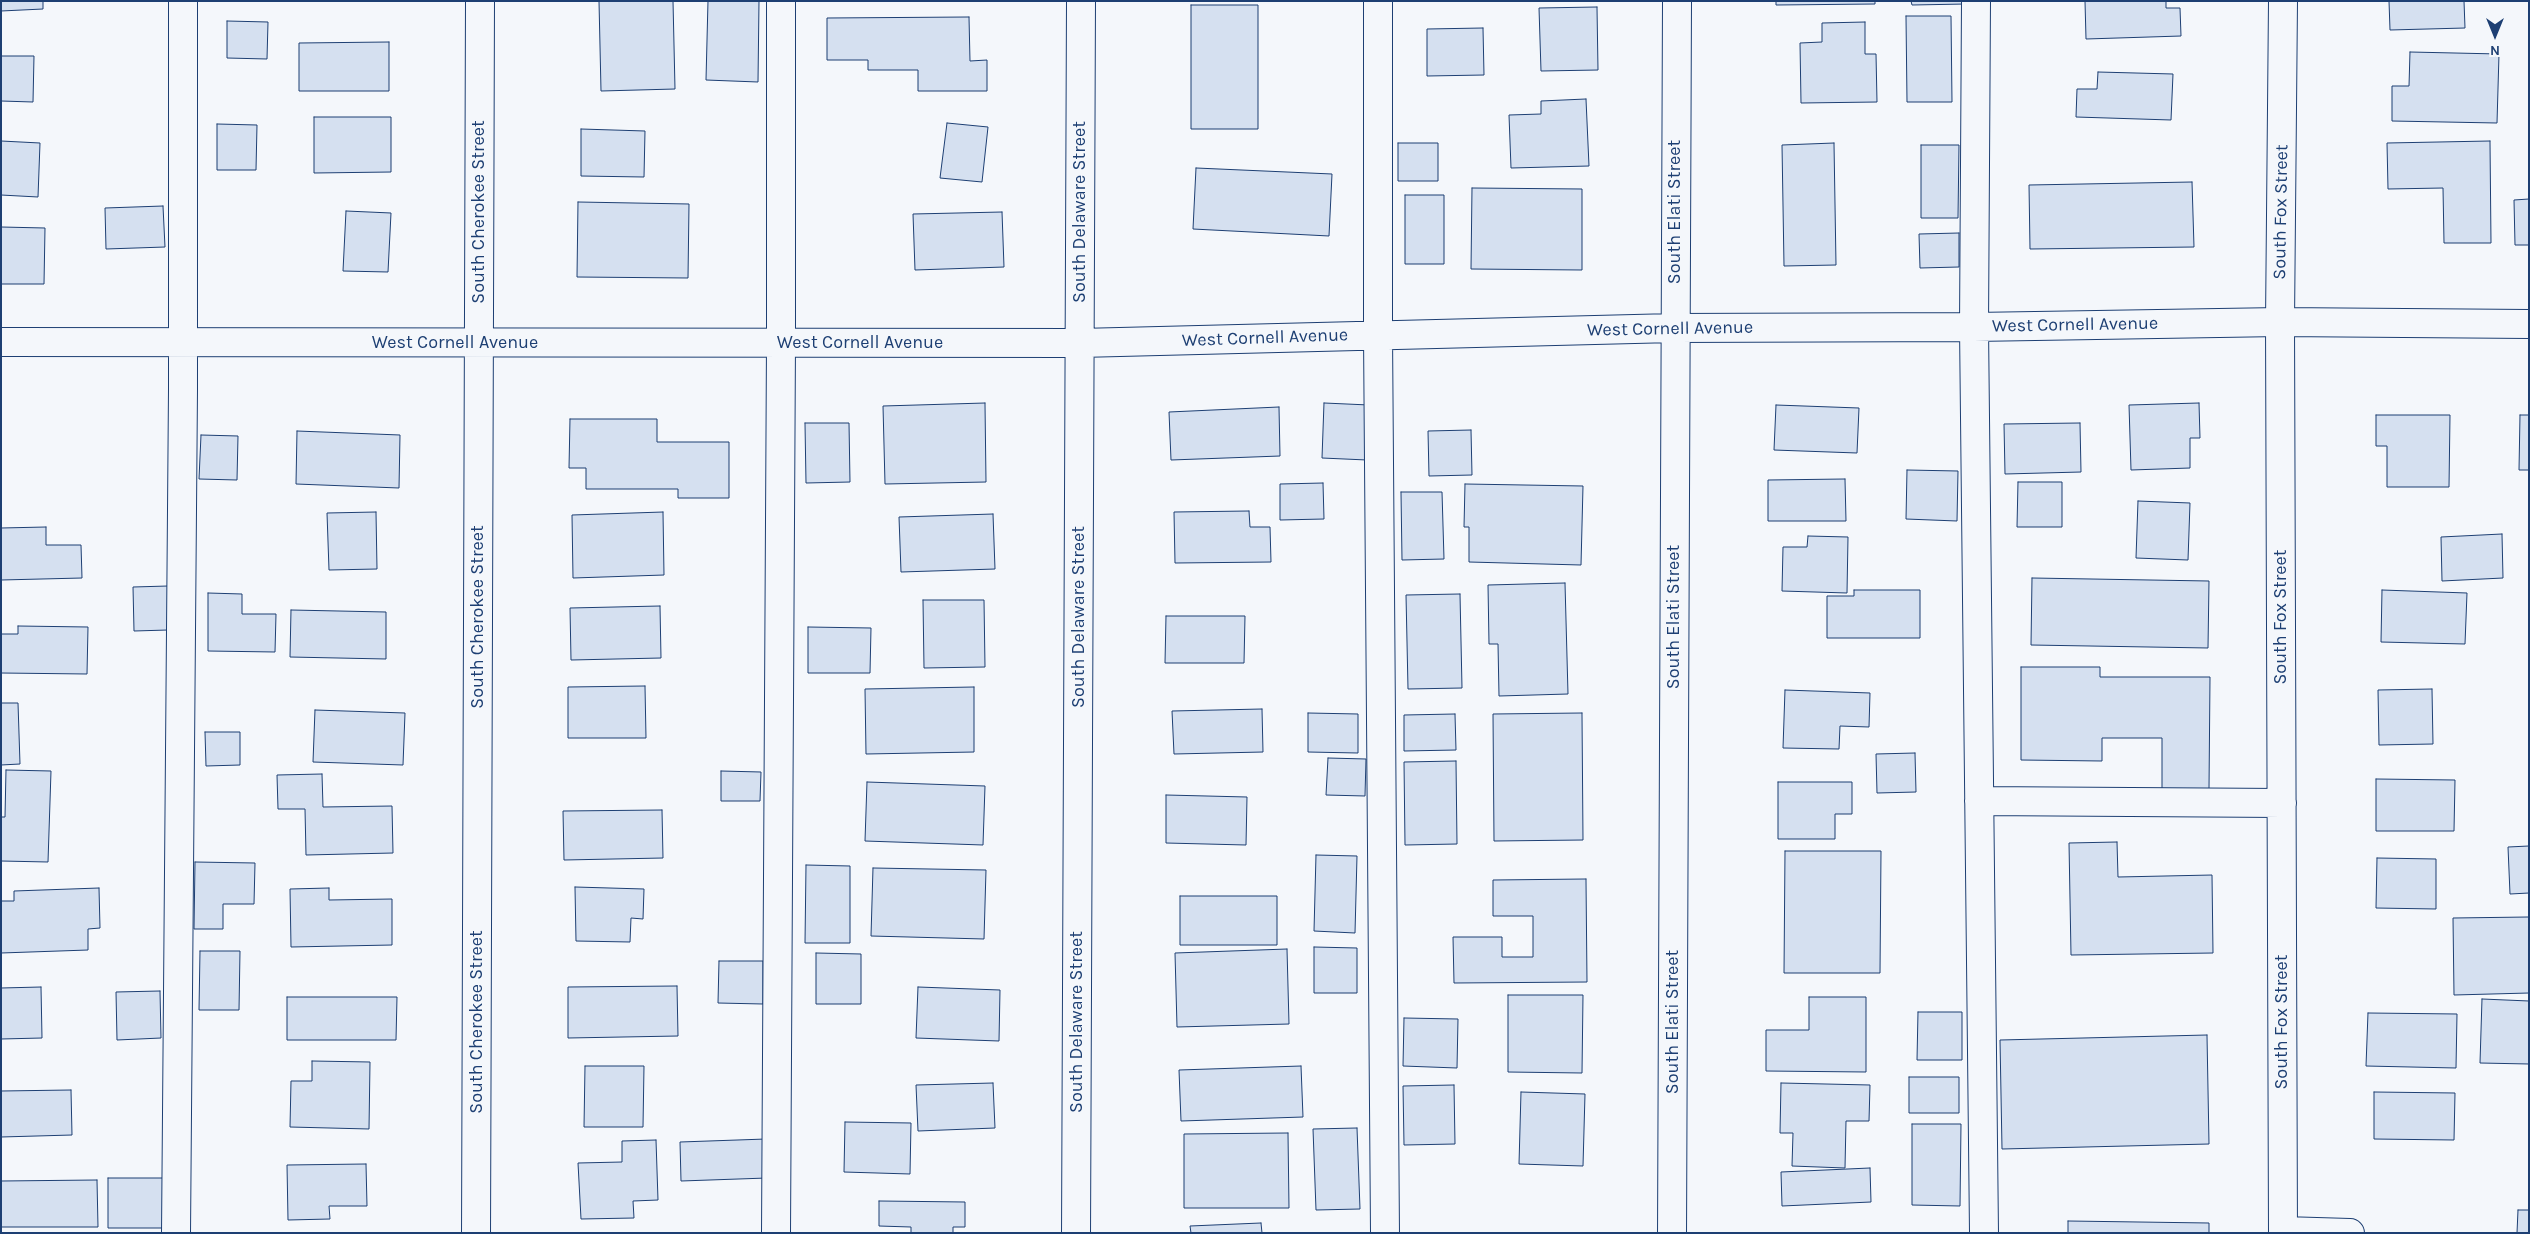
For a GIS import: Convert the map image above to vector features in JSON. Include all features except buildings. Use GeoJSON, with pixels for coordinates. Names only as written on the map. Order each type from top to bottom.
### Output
{"type":"FeatureCollection","features":[{"type":"Feature","properties":{"kind":"street"},"geometry":{"type":"LineString","coordinates":[[176,1233],[183,341],[183,1]]}},
{"type":"Feature","properties":{"kind":"street","name":"South Cherokee Street"},"geometry":{"type":"LineString","coordinates":[[476,1233],[480,1]]}},
{"type":"Feature","properties":{"kind":"street"},"geometry":{"type":"LineString","coordinates":[[776,1233],[781,343],[780,1]]}},
{"type":"Feature","properties":{"kind":"street","name":"South Delaware Street"},"geometry":{"type":"LineString","coordinates":[[1076,1233],[1081,1]]}},
{"type":"Feature","properties":{"kind":"street"},"geometry":{"type":"LineString","coordinates":[[1378,1],[1378,334],[1385,1233]]}},
{"type":"Feature","properties":{"kind":"street","name":"South Elati Street"},"geometry":{"type":"LineString","coordinates":[[1672,1233],[1674,328],[1677,1]]}},
{"type":"Feature","properties":{"kind":"street"},"geometry":{"type":"LineString","coordinates":[[1976,1],[1974,327],[1984,1233]]}},
{"type":"Feature","properties":{"kind":"street","name":"South Fox Street"},"geometry":{"type":"LineString","coordinates":[[2283,1],[2280,322],[2283,1232]]}},
{"type":"Feature","properties":{"kind":"street","name":"West Cornell Avenue"},"geometry":{"type":"LineString","coordinates":[[1,342],[183,341],[479,344],[1080,343],[1674,328],[1974,327],[2280,322],[2529,324]]}},
{"type":"Feature","properties":{"kind":"street"},"geometry":{"type":"LineString","coordinates":[[1979,801],[2282,803]]}},
{"type":"Feature","properties":{"kind":"street"},"geometry":{"type":"LineString","coordinates":[[2283,1232],[2350,1233]]}}]}
